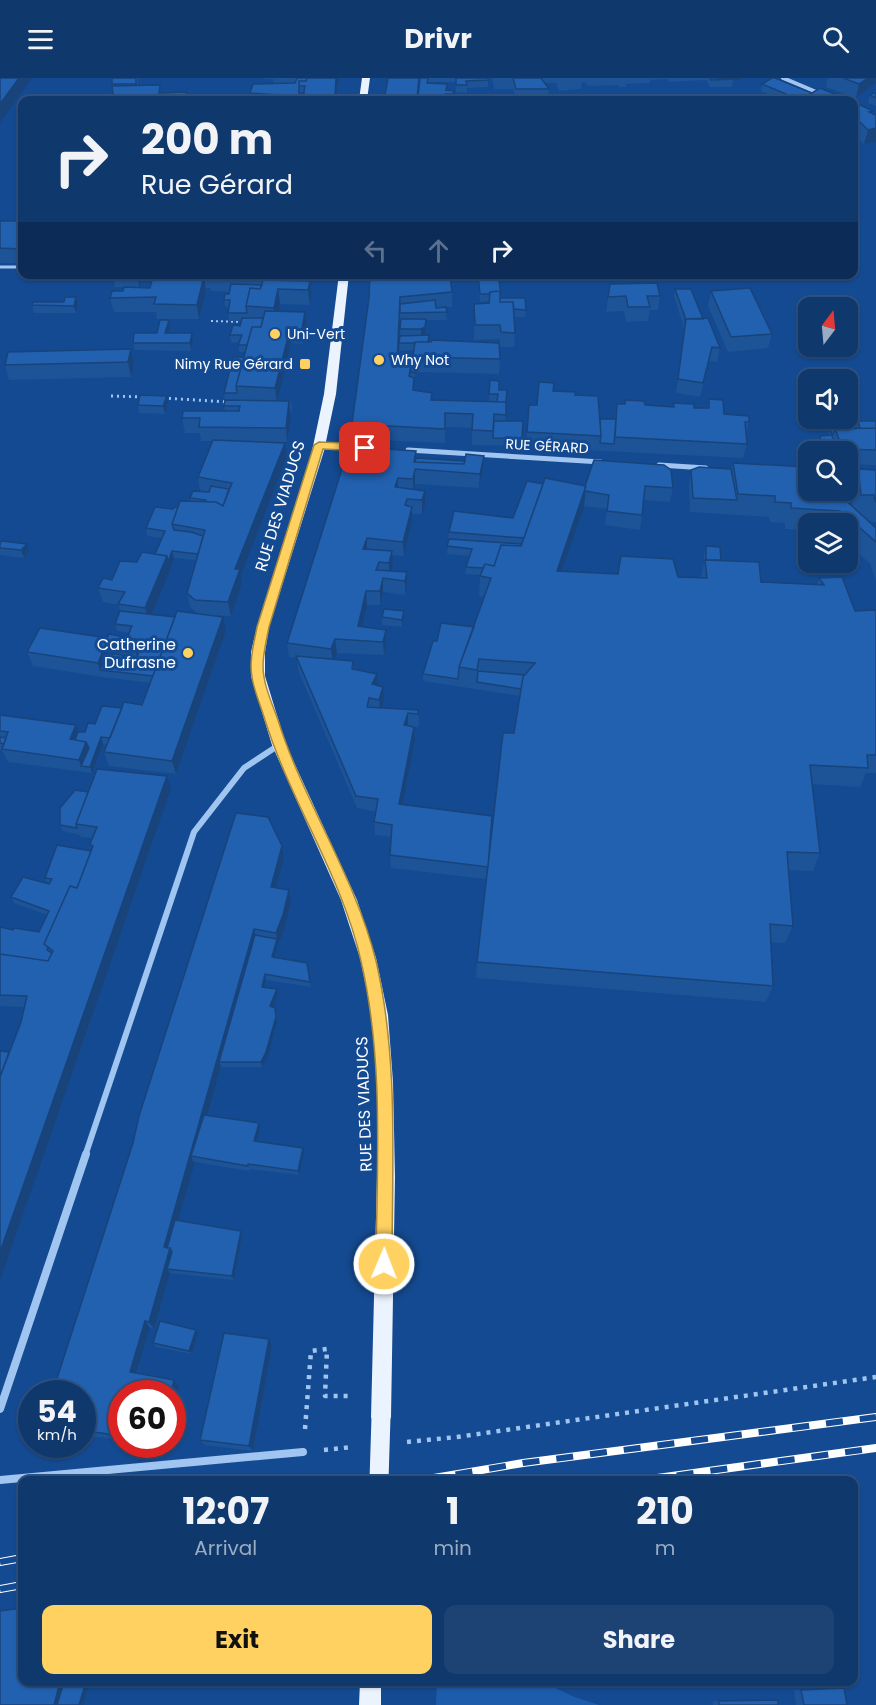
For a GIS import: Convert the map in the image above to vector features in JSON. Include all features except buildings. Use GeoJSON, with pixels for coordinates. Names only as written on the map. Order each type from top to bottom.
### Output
{"type":"FeatureCollection","features":[{"type":"Feature","properties":{"kind":"main road"},"geometry":{"type":"LineString","coordinates":[[364,96],[366,78]]}},
{"type":"Feature","properties":{"kind":"main road","name":"RUE DES VIADUCS"},"geometry":{"type":"LineString","coordinates":[[343,279],[330,394],[319,445],[263,627],[258,652],[258,676],[279,745],[350,900],[368,958],[380,1015],[385,1082],[386,1177],[379,1476]]}},
{"type":"Feature","properties":{"kind":"main road"},"geometry":{"type":"LineString","coordinates":[[370,1705],[371,1686]]}},
{"type":"Feature","properties":{"kind":"street"},"geometry":{"type":"LineString","coordinates":[[783,78],[826,96]]}},
{"type":"Feature","properties":{"kind":"street"},"geometry":{"type":"LineString","coordinates":[[319,445],[366,448]]}},
{"type":"Feature","properties":{"kind":"street","name":"RUE GÉRARD"},"geometry":{"type":"LineString","coordinates":[[400,450],[607,462]]}},
{"type":"Feature","properties":{"kind":"street"},"geometry":{"type":"LineString","coordinates":[[651,465],[718,468]]}},
{"type":"Feature","properties":{"kind":"street"},"geometry":{"type":"LineString","coordinates":[[858,475],[876,476]]}},
{"type":"Feature","properties":{"kind":"street"},"geometry":{"type":"LineString","coordinates":[[0,1409],[194,832],[244,768],[279,745]]}},
{"type":"Feature","properties":{"kind":"street"},"geometry":{"type":"LineString","coordinates":[[43,1476],[303,1452]]}},
{"type":"Feature","properties":{"kind":"street"},"geometry":{"type":"LineString","coordinates":[[0,1480],[18,1478]]}},
{"type":"Feature","properties":{"kind":"lane"},"geometry":{"type":"LineString","coordinates":[[0,267],[18,267]]}},
{"type":"Feature","properties":{"kind":"path"},"geometry":{"type":"LineString","coordinates":[[211,321],[246,322]]}},
{"type":"Feature","properties":{"kind":"path"},"geometry":{"type":"LineString","coordinates":[[111,396],[235,403]]}},
{"type":"Feature","properties":{"kind":"path"},"geometry":{"type":"LineString","coordinates":[[303,1452],[311,1351],[327,1349],[326,1396]]}},
{"type":"Feature","properties":{"kind":"path"},"geometry":{"type":"LineString","coordinates":[[457,1437],[876,1377]]}},
{"type":"Feature","properties":{"kind":"shaded area"},"geometry":{"type":"Polygon","coordinates":[[[437,1686],[551,1686],[599,1705],[436,1705],[437,1686]]]}},
{"type":"Feature","properties":{"kind":"railway"},"geometry":{"type":"LineString","coordinates":[[446,1476],[523,1463],[876,1417]]}},
{"type":"Feature","properties":{"kind":"railway"},"geometry":{"type":"LineString","coordinates":[[672,1476],[876,1448]]}},
{"type":"Feature","properties":{"kind":"railway"},"geometry":{"type":"LineString","coordinates":[[0,1562],[18,1559]]}},
{"type":"Feature","properties":{"kind":"railway"},"geometry":{"type":"LineString","coordinates":[[0,1589],[18,1586]]}},
{"type":"Feature","properties":{"kind":"place","name":"Uni-Vert"},"geometry":{"type":"Point","coordinates":[275,334]}},
{"type":"Feature","properties":{"kind":"place","name":"Why Not"},"geometry":{"type":"Point","coordinates":[379,360]}},
{"type":"Feature","properties":{"kind":"place","name":"Nimy Rue Gérard"},"geometry":{"type":"Point","coordinates":[305,364]}},
{"type":"Feature","properties":{"kind":"place","name":"Catherine Dufrasne"},"geometry":{"type":"Point","coordinates":[188,653]}},
{"type":"Feature","properties":{"kind":"route"},"geometry":{"type":"LineString","coordinates":[[365,448],[319,445],[263,627],[258,652],[258,676],[279,745],[350,900],[368,958],[380,1015],[385,1082],[384,1264]]}}]}
